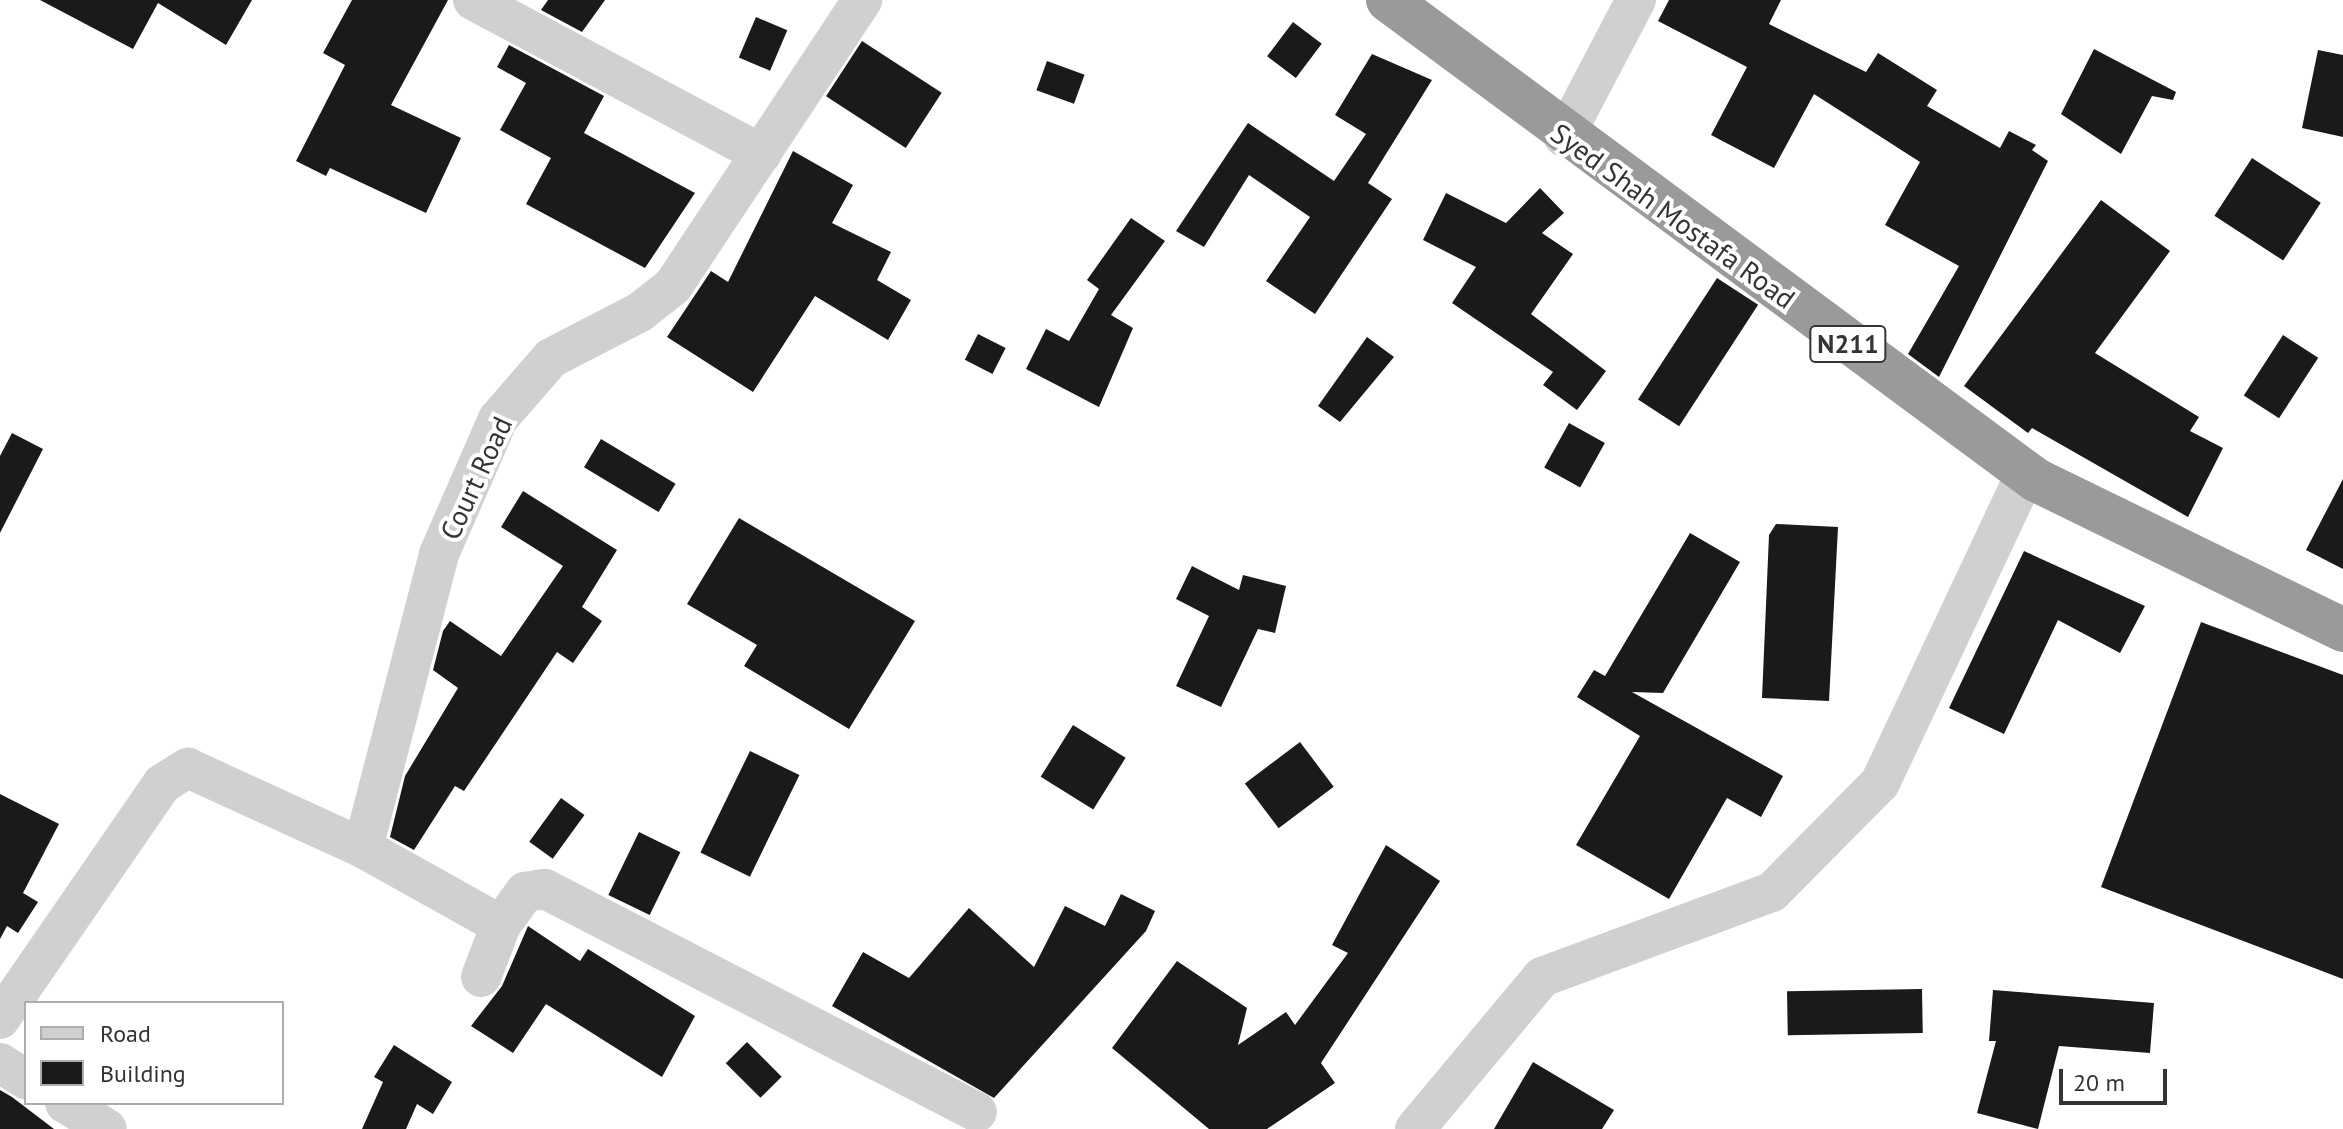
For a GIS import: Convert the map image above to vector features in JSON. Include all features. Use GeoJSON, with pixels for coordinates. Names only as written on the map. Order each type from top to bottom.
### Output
{"type":"FeatureCollection","features":[{"type":"Feature","properties":{"kind":"highway","name":"Syed Shah Mostafa Road"},"geometry":{"type":"LineString","coordinates":[[1388,0],[1564,137],[2026,473],[2343,630]]}},
{"type":"Feature","properties":{"kind":"street"},"geometry":{"type":"LineString","coordinates":[[473,0],[761,154]]}},
{"type":"Feature","properties":{"kind":"street","name":"Court Road"},"geometry":{"type":"LineString","coordinates":[[363,848],[439,554],[498,419],[551,358],[640,312],[673,286],[862,0]]}},
{"type":"Feature","properties":{"kind":"street"},"geometry":{"type":"LineString","coordinates":[[1564,137],[1636,0]]}},
{"type":"Feature","properties":{"kind":"street"},"geometry":{"type":"LineString","coordinates":[[1415,1129],[1542,977],[1772,892],[1880,783],[2026,473]]}},
{"type":"Feature","properties":{"kind":"street"},"geometry":{"type":"LineString","coordinates":[[0,1019],[162,784],[188,768],[363,848],[501,925]]}},
{"type":"Feature","properties":{"kind":"street"},"geometry":{"type":"LineString","coordinates":[[481,977],[501,925],[525,892],[563,895],[977,1112]]}},
{"type":"Feature","properties":{"kind":"street"},"geometry":{"type":"LineString","coordinates":[[0,1063],[24,1078]]}},
{"type":"Feature","properties":{"kind":"street"},"geometry":{"type":"LineString","coordinates":[[68,1105],[107,1129]]}},
{"type":"Feature","properties":{"kind":"building"},"geometry":{"type":"Polygon","coordinates":[[[40,0],[252,0],[226,45],[158,3],[133,49],[40,0]]]}},
{"type":"Feature","properties":{"kind":"building"},"geometry":{"type":"Polygon","coordinates":[[[352,0],[448,0],[391,105],[461,138],[426,213],[330,168],[326,176],[296,161],[345,65],[323,53],[352,0]]]}},
{"type":"Feature","properties":{"kind":"building"},"geometry":{"type":"Polygon","coordinates":[[[548,0],[605,0],[582,32],[541,10],[548,0]]]}},
{"type":"Feature","properties":{"kind":"building"},"geometry":{"type":"Polygon","coordinates":[[[1669,0],[1781,0],[1769,24],[1866,72],[1878,53],[1937,90],[1927,106],[2000,148],[2009,131],[2036,145],[2032,150],[2048,161],[1939,377],[1908,354],[1959,266],[1885,225],[1920,162],[1814,94],[1774,168],[1711,135],[1747,67],[1658,21],[1669,0]]]}},
{"type":"Feature","properties":{"kind":"building"},"geometry":{"type":"Polygon","coordinates":[[[756,17],[787,30],[770,71],[739,58],[756,17]]]}},
{"type":"Feature","properties":{"kind":"building"},"geometry":{"type":"Polygon","coordinates":[[[1293,22],[1322,44],[1296,78],[1267,56],[1293,22]]]}},
{"type":"Feature","properties":{"kind":"building"},"geometry":{"type":"Polygon","coordinates":[[[862,41],[942,93],[906,148],[826,96],[862,41]]]}},
{"type":"Feature","properties":{"kind":"building"},"geometry":{"type":"Polygon","coordinates":[[[509,45],[604,96],[584,133],[695,193],[645,268],[526,204],[551,158],[500,130],[526,83],[497,67],[509,45]]]}},
{"type":"Feature","properties":{"kind":"building"},"geometry":{"type":"Polygon","coordinates":[[[2094,49],[2176,92],[2173,100],[2152,96],[2121,154],[2061,114],[2094,49]]]}},
{"type":"Feature","properties":{"kind":"building"},"geometry":{"type":"Polygon","coordinates":[[[2318,50],[2343,55],[2343,137],[2302,128],[2318,50]]]}},
{"type":"Feature","properties":{"kind":"building"},"geometry":{"type":"Polygon","coordinates":[[[1372,54],[1432,80],[1368,183],[1392,199],[1315,314],[1266,281],[1310,217],[1249,175],[1204,247],[1176,231],[1248,123],[1334,181],[1366,134],[1335,115],[1372,54]]]}},
{"type":"Feature","properties":{"kind":"building"},"geometry":{"type":"Polygon","coordinates":[[[1047,61],[1085,75],[1074,104],[1036,90],[1047,61]]]}},
{"type":"Feature","properties":{"kind":"building"},"geometry":{"type":"Polygon","coordinates":[[[793,151],[853,185],[832,223],[891,252],[877,280],[911,300],[888,340],[815,296],[753,392],[667,337],[711,271],[728,282],[793,151]]]}},
{"type":"Feature","properties":{"kind":"building"},"geometry":{"type":"Polygon","coordinates":[[[2252,158],[2321,203],[2283,261],[2214,216],[2252,158]]]}},
{"type":"Feature","properties":{"kind":"building"},"geometry":{"type":"Polygon","coordinates":[[[1540,188],[1564,213],[1542,233],[1573,254],[1531,314],[1606,371],[1577,410],[1543,385],[1553,372],[1452,303],[1476,267],[1423,240],[1446,193],[1506,223],[1540,188]]]}},
{"type":"Feature","properties":{"kind":"building"},"geometry":{"type":"Polygon","coordinates":[[[2101,200],[2170,251],[2095,353],[2199,417],[2190,431],[2223,448],[2188,517],[2032,428],[2028,433],[1964,386],[2101,200]]]}},
{"type":"Feature","properties":{"kind":"building"},"geometry":{"type":"Polygon","coordinates":[[[1131,218],[1165,241],[1111,315],[1133,328],[1099,407],[1026,369],[1046,329],[1069,341],[1099,289],[1087,280],[1131,218]]]}},
{"type":"Feature","properties":{"kind":"building"},"geometry":{"type":"Polygon","coordinates":[[[1717,278],[1758,305],[1679,426],[1638,400],[1717,278]]]}},
{"type":"Feature","properties":{"kind":"building"},"geometry":{"type":"Polygon","coordinates":[[[978,334],[1006,348],[992,374],[965,360],[978,334]]]}},
{"type":"Feature","properties":{"kind":"building"},"geometry":{"type":"Polygon","coordinates":[[[2283,335],[2318,358],[2279,418],[2244,395],[2283,335]]]}},
{"type":"Feature","properties":{"kind":"building"},"geometry":{"type":"Polygon","coordinates":[[[1367,337],[1394,357],[1340,422],[1318,406],[1367,337]]]}},
{"type":"Feature","properties":{"kind":"building"},"geometry":{"type":"Polygon","coordinates":[[[1569,423],[1605,443],[1580,487],[1544,468],[1569,423]]]}},
{"type":"Feature","properties":{"kind":"building"},"geometry":{"type":"Polygon","coordinates":[[[12,433],[43,449],[0,533],[0,456],[12,433]]]}},
{"type":"Feature","properties":{"kind":"building"},"geometry":{"type":"Polygon","coordinates":[[[601,439],[676,484],[659,512],[584,467],[601,439]]]}},
{"type":"Feature","properties":{"kind":"building"},"geometry":{"type":"Polygon","coordinates":[[[2343,479],[2343,569],[2306,550],[2343,479]]]}},
{"type":"Feature","properties":{"kind":"building"},"geometry":{"type":"Polygon","coordinates":[[[523,491],[617,550],[582,607],[602,621],[573,663],[557,652],[464,791],[455,786],[414,850],[390,837],[405,776],[458,688],[433,670],[443,631],[450,621],[501,656],[563,566],[501,527],[523,491]]]}},
{"type":"Feature","properties":{"kind":"building"},"geometry":{"type":"Polygon","coordinates":[[[739,518],[915,621],[849,729],[744,666],[757,645],[687,604],[739,518]]]}},
{"type":"Feature","properties":{"kind":"building"},"geometry":{"type":"Polygon","coordinates":[[[1776,524],[1838,527],[1829,701],[1762,698],[1769,535],[1776,524]]]}},
{"type":"Feature","properties":{"kind":"building"},"geometry":{"type":"Polygon","coordinates":[[[1690,533],[1740,562],[1663,693],[1632,692],[1783,776],[1761,817],[1727,798],[1669,899],[1576,845],[1640,736],[1577,697],[1594,670],[1605,676],[1690,533]]]}},
{"type":"Feature","properties":{"kind":"building"},"geometry":{"type":"Polygon","coordinates":[[[2024,551],[2145,606],[2120,653],[2058,620],[2004,734],[1949,708],[2024,551]]]}},
{"type":"Feature","properties":{"kind":"building"},"geometry":{"type":"Polygon","coordinates":[[[1192,566],[1239,590],[1243,575],[1286,586],[1275,633],[1258,629],[1221,707],[1176,686],[1209,616],[1176,599],[1192,566]]]}},
{"type":"Feature","properties":{"kind":"building"},"geometry":{"type":"Polygon","coordinates":[[[2201,622],[2343,675],[2343,979],[2101,887],[2201,622]]]}},
{"type":"Feature","properties":{"kind":"building"},"geometry":{"type":"Polygon","coordinates":[[[1073,725],[1126,758],[1093,810],[1041,777],[1073,725]]]}},
{"type":"Feature","properties":{"kind":"building"},"geometry":{"type":"Polygon","coordinates":[[[1300,742],[1334,787],[1279,828],[1245,784],[1300,742]]]}},
{"type":"Feature","properties":{"kind":"building"},"geometry":{"type":"Polygon","coordinates":[[[750,751],[799,775],[750,877],[700,853],[750,751]]]}},
{"type":"Feature","properties":{"kind":"building"},"geometry":{"type":"Polygon","coordinates":[[[0,794],[59,824],[23,893],[38,902],[18,933],[7,926],[0,939],[0,794]]]}},
{"type":"Feature","properties":{"kind":"building"},"geometry":{"type":"Polygon","coordinates":[[[561,798],[584,815],[553,859],[529,842],[561,798]]]}},
{"type":"Feature","properties":{"kind":"building"},"geometry":{"type":"Polygon","coordinates":[[[639,832],[680,852],[650,915],[608,895],[639,832]]]}},
{"type":"Feature","properties":{"kind":"building"},"geometry":{"type":"Polygon","coordinates":[[[1386,845],[1440,881],[1321,1063],[1335,1083],[1267,1129],[1209,1129],[1112,1048],[1177,961],[1247,1008],[1238,1045],[1286,1012],[1295,1025],[1348,953],[1332,945],[1386,845]]]}},
{"type":"Feature","properties":{"kind":"building"},"geometry":{"type":"Polygon","coordinates":[[[1121,894],[1155,911],[1146,931],[994,1098],[832,1006],[863,952],[909,978],[969,908],[1034,967],[1065,906],[1105,926],[1121,894]]]}},
{"type":"Feature","properties":{"kind":"building"},"geometry":{"type":"Polygon","coordinates":[[[528,926],[580,961],[588,949],[695,1016],[662,1077],[546,1004],[513,1053],[471,1026],[502,986],[528,926]]]}},
{"type":"Feature","properties":{"kind":"building"},"geometry":{"type":"Polygon","coordinates":[[[1922,989],[1923,1033],[1788,1035],[1787,991],[1922,989]]]}},
{"type":"Feature","properties":{"kind":"building"},"geometry":{"type":"Polygon","coordinates":[[[1993,990],[2154,1003],[2150,1053],[2059,1046],[2038,1129],[1977,1113],[1996,1041],[1989,1041],[1993,990]]]}},
{"type":"Feature","properties":{"kind":"building"},"geometry":{"type":"Polygon","coordinates":[[[747,1042],[782,1077],[760,1098],[726,1063],[747,1042]]]}},
{"type":"Feature","properties":{"kind":"building"},"geometry":{"type":"Polygon","coordinates":[[[394,1045],[452,1082],[433,1114],[417,1104],[406,1129],[362,1129],[383,1082],[374,1077],[394,1045]]]}},
{"type":"Feature","properties":{"kind":"building"},"geometry":{"type":"Polygon","coordinates":[[[1533,1062],[1614,1110],[1602,1129],[1494,1129],[1533,1062]]]}},
{"type":"Feature","properties":{"kind":"building"},"geometry":{"type":"Polygon","coordinates":[[[0,1090],[12,1097],[54,1129],[0,1129],[0,1090]]]}}]}
